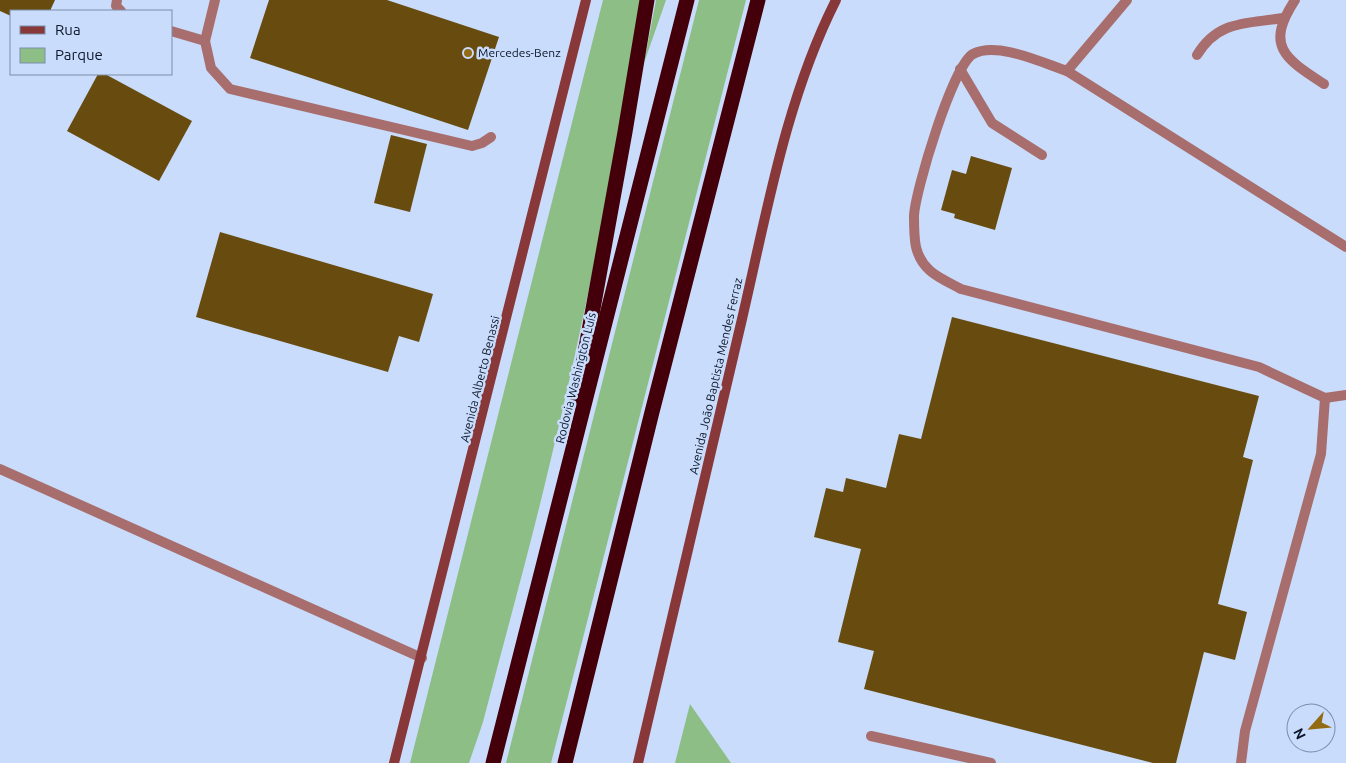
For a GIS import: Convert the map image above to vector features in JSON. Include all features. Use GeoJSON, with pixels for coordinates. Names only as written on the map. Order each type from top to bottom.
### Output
{"type":"FeatureCollection","features":[{"type":"Feature","properties":{"kind":"highway"},"geometry":{"type":"LineString","coordinates":[[551,536],[626,132],[647,0]]}},
{"type":"Feature","properties":{"kind":"highway","name":"Rodovia Washington Luís"},"geometry":{"type":"LineString","coordinates":[[493,763],[687,0]]}},
{"type":"Feature","properties":{"kind":"highway"},"geometry":{"type":"LineString","coordinates":[[565,763],[652,412],[758,0]]}},
{"type":"Feature","properties":{"kind":"street"},"geometry":{"type":"LineString","coordinates":[[215,0],[205,41],[211,68],[230,89],[472,146],[482,143],[491,137]]}},
{"type":"Feature","properties":{"kind":"street","name":"Avenida Alberto Benassi"},"geometry":{"type":"LineString","coordinates":[[394,763],[422,658],[586,0]]}},
{"type":"Feature","properties":{"kind":"street","name":"Avenida João Baptista Mendes Ferraz"},"geometry":{"type":"LineString","coordinates":[[638,763],[794,105],[817,41],[836,0]]}},
{"type":"Feature","properties":{"kind":"street"},"geometry":{"type":"LineString","coordinates":[[1068,71],[1127,0]]}},
{"type":"Feature","properties":{"kind":"street"},"geometry":{"type":"LineString","coordinates":[[1294,0],[1283,18],[1280,30],[1281,43],[1286,55],[1294,65],[1324,84]]}},
{"type":"Feature","properties":{"kind":"street"},"geometry":{"type":"LineString","coordinates":[[1197,55],[1205,41],[1217,31],[1231,26],[1283,18]]}},
{"type":"Feature","properties":{"kind":"street"},"geometry":{"type":"LineString","coordinates":[[172,31],[205,41]]}},
{"type":"Feature","properties":{"kind":"street"},"geometry":{"type":"LineString","coordinates":[[1346,247],[1068,71],[996,49],[972,54],[960,70],[941,118],[922,180],[914,216],[916,247],[927,270],[961,289],[1259,367],[1325,398],[1346,395]]}},
{"type":"Feature","properties":{"kind":"street"},"geometry":{"type":"LineString","coordinates":[[960,70],[992,123],[1042,155]]}},
{"type":"Feature","properties":{"kind":"street"},"geometry":{"type":"LineString","coordinates":[[1241,763],[1245,731],[1321,454],[1325,398]]}},
{"type":"Feature","properties":{"kind":"street"},"geometry":{"type":"LineString","coordinates":[[0,469],[422,658]]}},
{"type":"Feature","properties":{"kind":"street"},"geometry":{"type":"LineString","coordinates":[[871,736],[991,763]]}},
{"type":"Feature","properties":{"kind":"green space"},"geometry":{"type":"Polygon","coordinates":[[[603,0],[641,0],[611,176],[588,293],[563,409],[533,531],[483,722],[469,763],[410,763],[603,0]]]}},
{"type":"Feature","properties":{"kind":"green space"},"geometry":{"type":"Polygon","coordinates":[[[656,0],[666,0],[644,63],[656,0]]]}},
{"type":"Feature","properties":{"kind":"green space"},"geometry":{"type":"Polygon","coordinates":[[[699,0],[746,0],[551,763],[506,763],[699,0]]]}},
{"type":"Feature","properties":{"kind":"green space"},"geometry":{"type":"Polygon","coordinates":[[[690,704],[731,763],[675,763],[690,704]]]}},
{"type":"Feature","properties":{"kind":"building"},"geometry":{"type":"Polygon","coordinates":[[[0,0],[55,0],[50,10],[10,10],[10,16],[0,11],[0,0]]]}},
{"type":"Feature","properties":{"kind":"building"},"geometry":{"type":"Polygon","coordinates":[[[269,0],[387,0],[499,37],[468,130],[250,58],[269,0]]]}},
{"type":"Feature","properties":{"kind":"building"},"geometry":{"type":"Polygon","coordinates":[[[97,75],[107,75],[192,121],[159,181],[67,131],[97,75]]]}},
{"type":"Feature","properties":{"kind":"building"},"geometry":{"type":"Polygon","coordinates":[[[391,135],[427,144],[410,212],[374,203],[391,135]]]}},
{"type":"Feature","properties":{"kind":"building"},"geometry":{"type":"Polygon","coordinates":[[[971,156],[1012,168],[995,230],[954,218],[955,214],[941,210],[952,170],[966,174],[971,156]]]}},
{"type":"Feature","properties":{"kind":"building"},"geometry":{"type":"Polygon","coordinates":[[[220,232],[433,294],[419,342],[399,336],[388,372],[196,317],[220,232]]]}},
{"type":"Feature","properties":{"kind":"building"},"geometry":{"type":"Polygon","coordinates":[[[952,317],[1259,396],[1243,457],[1253,460],[1218,604],[1247,612],[1235,660],[1204,652],[1176,763],[1153,763],[864,689],[874,651],[838,642],[861,549],[814,537],[826,488],[843,492],[846,478],[886,488],[899,434],[921,439],[952,317]]]}},
{"type":"Feature","properties":{"kind":"place","name":"Mercedes-Benz"},"geometry":{"type":"Point","coordinates":[468,53]}}]}
